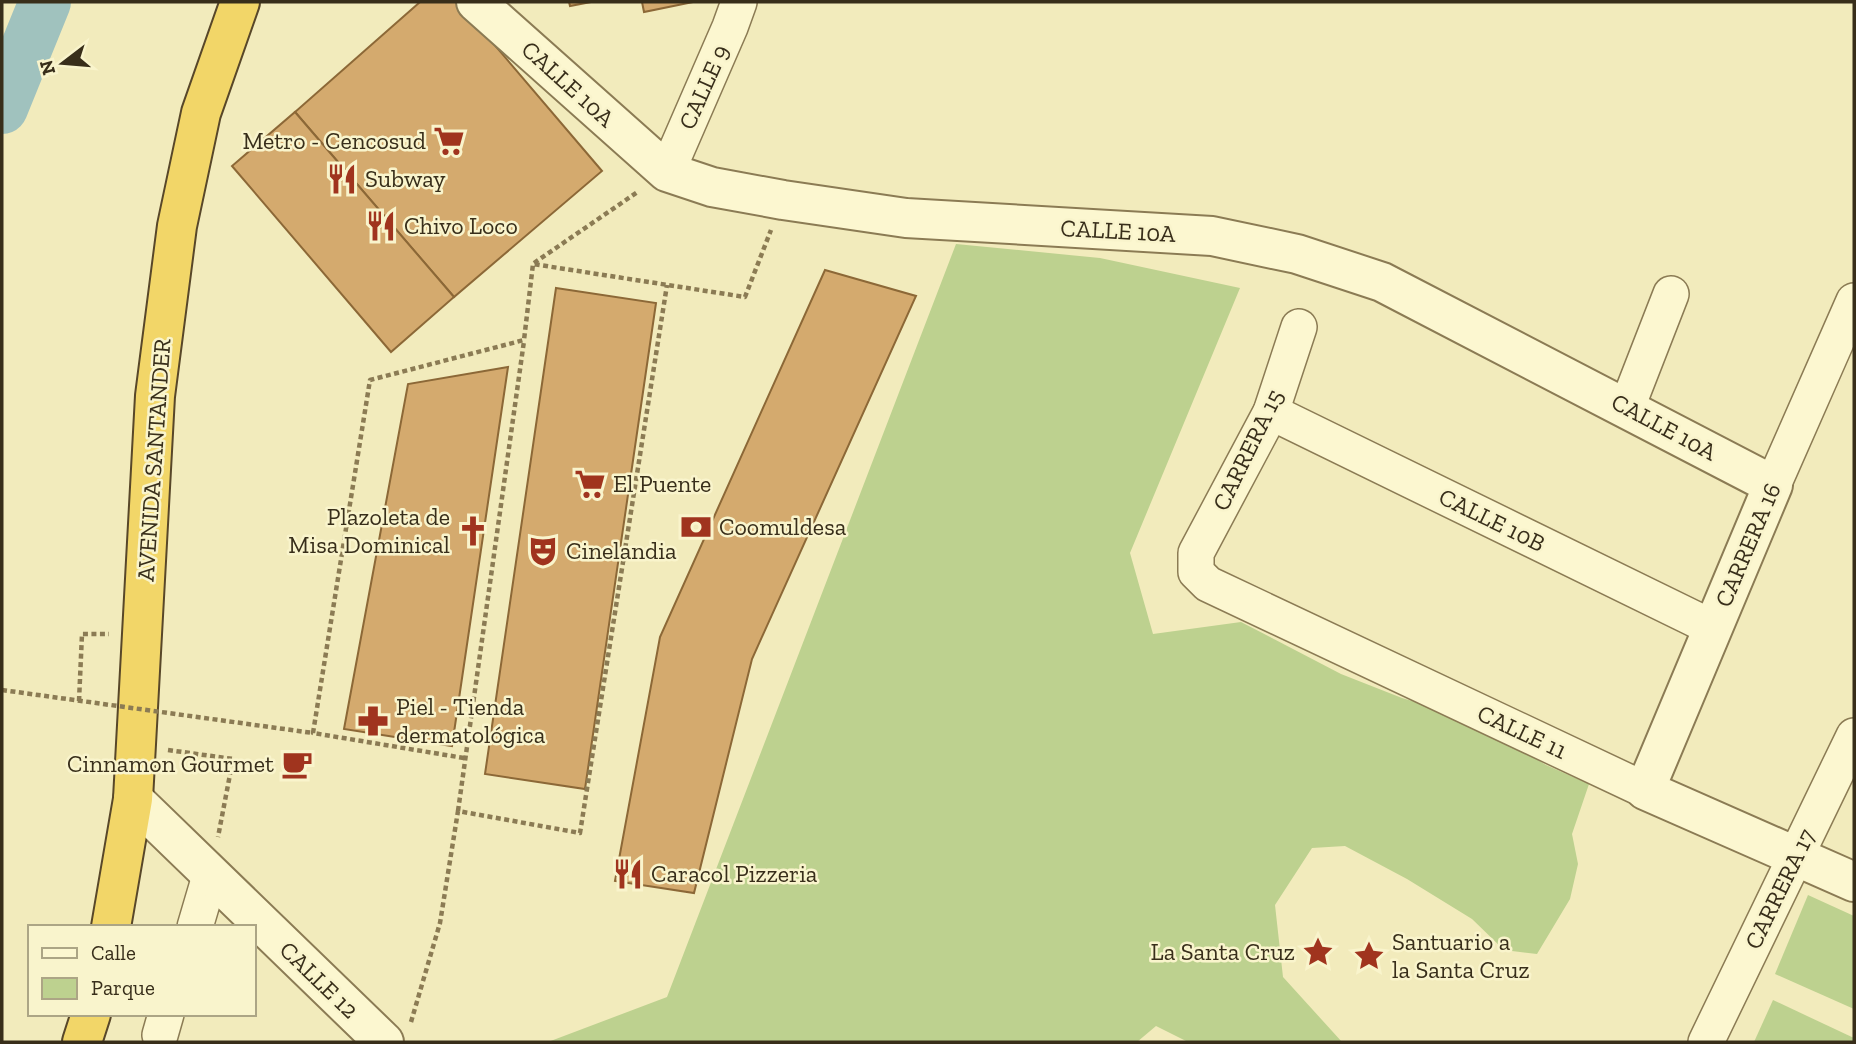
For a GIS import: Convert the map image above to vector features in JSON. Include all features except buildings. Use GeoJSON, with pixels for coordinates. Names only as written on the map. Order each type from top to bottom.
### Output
{"type":"FeatureCollection","features":[{"type":"Feature","properties":{"kind":"highway","name":"AVENIDA SANTANDER"},"geometry":{"type":"LineString","coordinates":[[111,925],[133,799],[155,396],[177,226],[201,113],[240,2]]}},
{"type":"Feature","properties":{"kind":"highway"},"geometry":{"type":"LineString","coordinates":[[82,1042],[91,1016]]}},
{"type":"Feature","properties":{"kind":"street","name":"CALLE 10A"},"geometry":{"type":"LineString","coordinates":[[476,2],[667,172],[712,187],[905,218],[1212,236],[1297,254],[1382,282],[1773,485]]}},
{"type":"Feature","properties":{"kind":"street","name":"CALLE 9"},"geometry":{"type":"LineString","coordinates":[[667,172],[730,27],[738,2]]}},
{"type":"Feature","properties":{"kind":"street"},"geometry":{"type":"LineString","coordinates":[[1627,407],[1671,294]]}},
{"type":"Feature","properties":{"kind":"street","name":"CARRERA 16"},"geometry":{"type":"LineString","coordinates":[[1645,790],[1773,485],[1840,366],[1854,301]]}},
{"type":"Feature","properties":{"kind":"street","name":"CARRERA 15"},"geometry":{"type":"LineString","coordinates":[[1196,572],[1196,553],[1271,412],[1299,327]]}},
{"type":"Feature","properties":{"kind":"street","name":"CALLE 10B"},"geometry":{"type":"LineString","coordinates":[[1271,412],[1713,628]]}},
{"type":"Feature","properties":{"kind":"street","name":"CALLE 11"},"geometry":{"type":"LineString","coordinates":[[1196,572],[1208,584],[1645,790],[1854,882]]}},
{"type":"Feature","properties":{"kind":"street","name":"CARRERA 17"},"geometry":{"type":"LineString","coordinates":[[1706,1042],[1854,736]]}},
{"type":"Feature","properties":{"kind":"street","name":"CALLE 12"},"geometry":{"type":"LineString","coordinates":[[133,799],[210,876],[396,1036]]}},
{"type":"Feature","properties":{"kind":"street"},"geometry":{"type":"LineString","coordinates":[[196,925],[210,876]]}},
{"type":"Feature","properties":{"kind":"path"},"geometry":{"type":"LineString","coordinates":[[396,1036],[440,923],[458,811],[533,264],[667,172]]}},
{"type":"Feature","properties":{"kind":"path"},"geometry":{"type":"LineString","coordinates":[[533,264],[745,297],[783,200]]}},
{"type":"Feature","properties":{"kind":"path"},"geometry":{"type":"LineString","coordinates":[[458,811],[580,832],[667,285]]}},
{"type":"Feature","properties":{"kind":"path"},"geometry":{"type":"LineString","coordinates":[[313,733],[370,380],[524,340]]}},
{"type":"Feature","properties":{"kind":"path"},"geometry":{"type":"LineString","coordinates":[[79,701],[82,634],[142,635]]}},
{"type":"Feature","properties":{"kind":"path"},"geometry":{"type":"LineString","coordinates":[[2,690],[313,733],[464,758]]}},
{"type":"Feature","properties":{"kind":"path"},"geometry":{"type":"LineString","coordinates":[[165,725],[166,713]]}},
{"type":"Feature","properties":{"kind":"path"},"geometry":{"type":"LineString","coordinates":[[163,749],[233,759],[210,876]]}},
{"type":"Feature","properties":{"kind":"green space"},"geometry":{"type":"Polygon","coordinates":[[[956,244],[1100,258],[1240,288],[1130,553],[1153,634],[1241,622],[1341,674],[1432,707],[1462,724],[1502,738],[1546,765],[1589,784],[1572,834],[1578,864],[1570,899],[1537,954],[1504,950],[1472,919],[1407,879],[1345,846],[1312,848],[1275,905],[1283,977],[1342,1042],[1188,1042],[1156,1026],[1137,1042],[548,1042],[667,997],[956,244]]]}},
{"type":"Feature","properties":{"kind":"green space"},"geometry":{"type":"Polygon","coordinates":[[[1808,895],[1854,916],[1854,1009],[1775,974],[1808,895]]]}},
{"type":"Feature","properties":{"kind":"green space"},"geometry":{"type":"Polygon","coordinates":[[[1773,1000],[1854,1038],[1854,1042],[1754,1042],[1773,1000]]]}},
{"type":"Feature","properties":{"kind":"waterway"},"geometry":{"type":"LineString","coordinates":[[2,108],[45,2]]}},
{"type":"Feature","properties":{"kind":"place","name":"Metro - Cencosud"},"geometry":{"type":"Point","coordinates":[449,141]}},
{"type":"Feature","properties":{"kind":"place","name":"Subway"},"geometry":{"type":"Point","coordinates":[342,179]}},
{"type":"Feature","properties":{"kind":"place","name":"Chivo Loco"},"geometry":{"type":"Point","coordinates":[381,226]}},
{"type":"Feature","properties":{"kind":"place","name":"El Puente"},"geometry":{"type":"Point","coordinates":[590,484]}},
{"type":"Feature","properties":{"kind":"place","name":"Coomuldesa"},"geometry":{"type":"Point","coordinates":[696,527]}},
{"type":"Feature","properties":{"kind":"place","name":"Plazoleta de Misa Dominical"},"geometry":{"type":"Point","coordinates":[473,531]}},
{"type":"Feature","properties":{"kind":"place","name":"Cinelandia"},"geometry":{"type":"Point","coordinates":[543,551]}},
{"type":"Feature","properties":{"kind":"place","name":"Piel - Tienda dermatológica"},"geometry":{"type":"Point","coordinates":[373,721]}},
{"type":"Feature","properties":{"kind":"place","name":"Cinnamon Gourmet"},"geometry":{"type":"Point","coordinates":[297,764]}},
{"type":"Feature","properties":{"kind":"place","name":"Caracol Pizzeria"},"geometry":{"type":"Point","coordinates":[628,874]}},
{"type":"Feature","properties":{"kind":"place","name":"La Santa Cruz"},"geometry":{"type":"Point","coordinates":[1318,952]}},
{"type":"Feature","properties":{"kind":"place","name":"Santuario a la Santa Cruz"},"geometry":{"type":"Point","coordinates":[1369,956]}}]}
